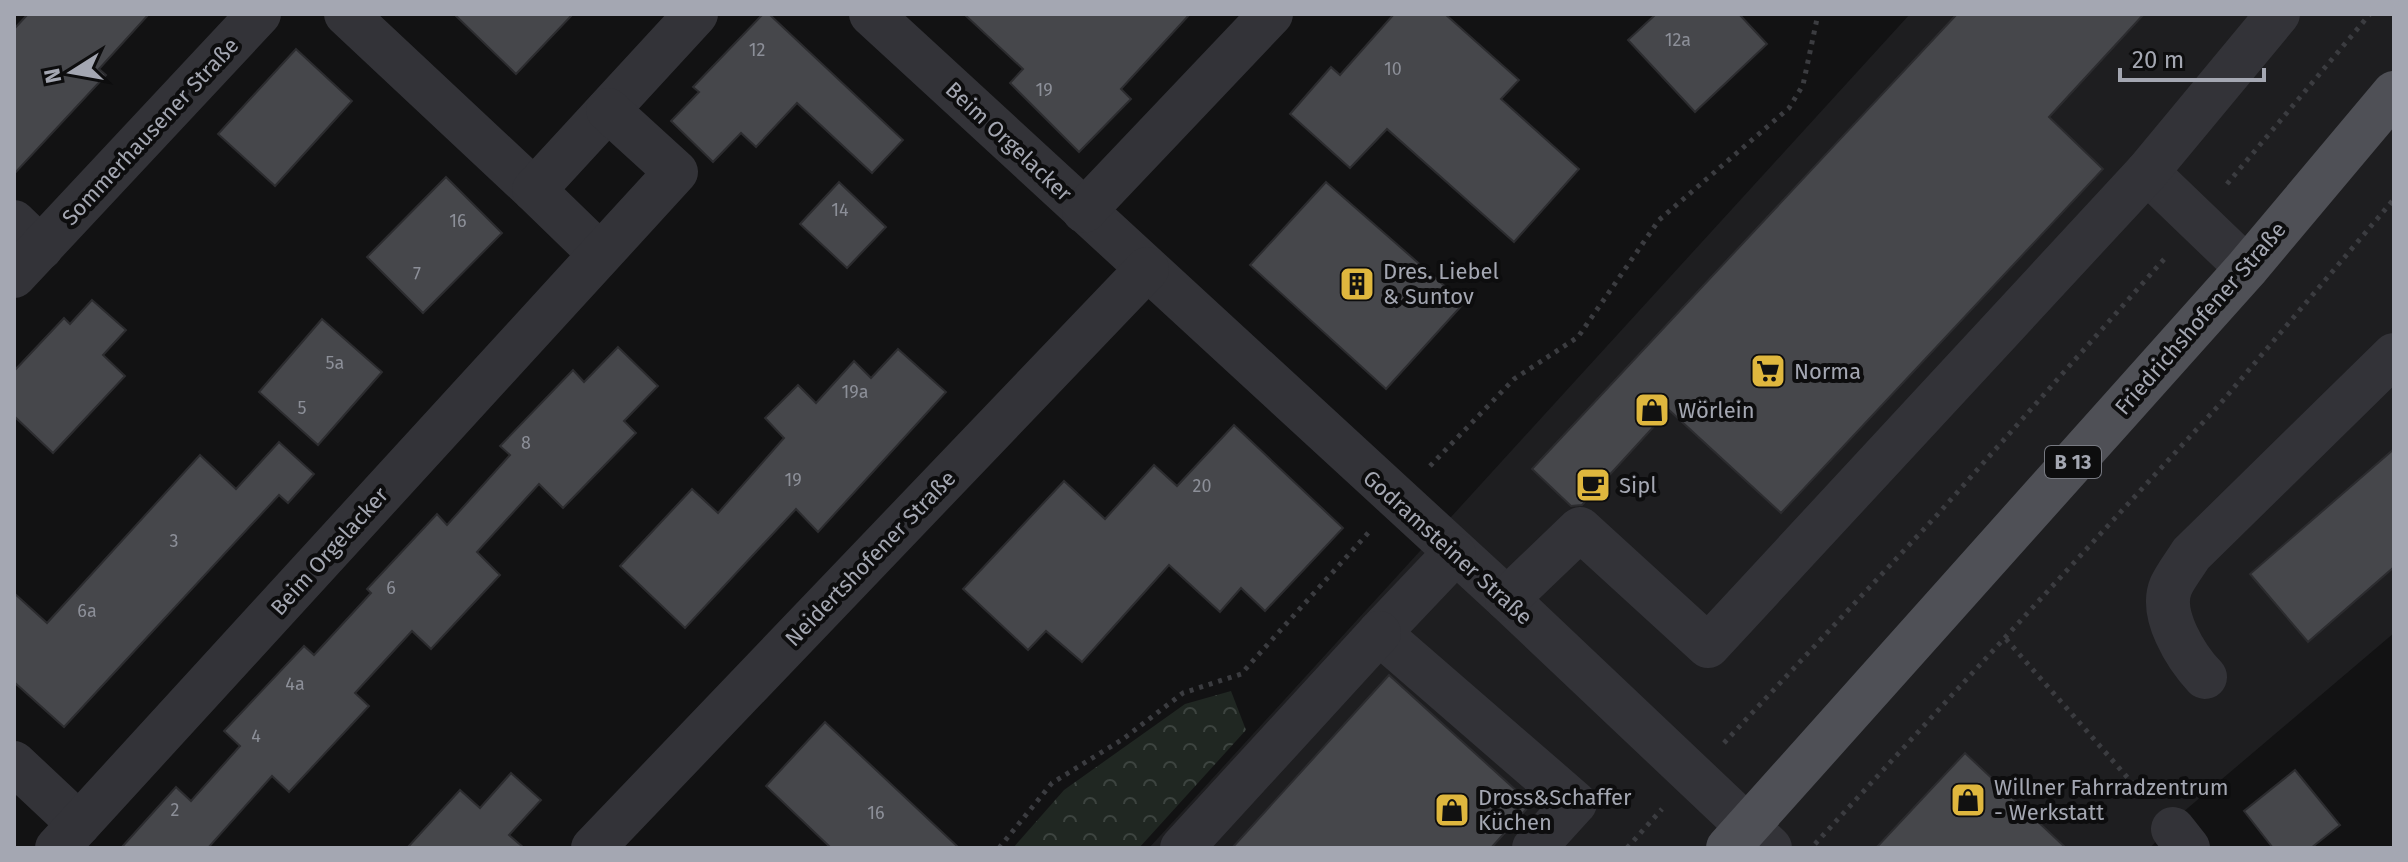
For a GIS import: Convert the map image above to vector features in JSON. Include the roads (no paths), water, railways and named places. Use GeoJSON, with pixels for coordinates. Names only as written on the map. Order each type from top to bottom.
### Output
{"type":"FeatureCollection","features":[{"type":"Feature","properties":{"kind":"main road","name":"Friedrichshofener Straße"},"geometry":{"type":"LineString","coordinates":[[1748,841],[2247,268],[2394,93]]}},
{"type":"Feature","properties":{"kind":"street","name":"Sommerhausener Straße"},"geometry":{"type":"LineString","coordinates":[[23,249],[259,14]]}},
{"type":"Feature","properties":{"kind":"street"},"geometry":{"type":"LineString","coordinates":[[346,14],[600,254]]}},
{"type":"Feature","properties":{"kind":"street"},"geometry":{"type":"LineString","coordinates":[[534,190],[696,14]]}},
{"type":"Feature","properties":{"kind":"street","name":"Beim Orgelacker"},"geometry":{"type":"LineString","coordinates":[[871,14],[1147,269]]}},
{"type":"Feature","properties":{"kind":"street"},"geometry":{"type":"LineString","coordinates":[[1084,211],[1271,14]]}},
{"type":"Feature","properties":{"kind":"street"},"geometry":{"type":"LineString","coordinates":[[1507,599],[1580,529],[1708,646],[2147,172],[2278,14]]}},
{"type":"Feature","properties":{"kind":"street","name":"Beim Orgelacker"},"geometry":{"type":"LineString","coordinates":[[68,836],[676,172],[608,110]]}},
{"type":"Feature","properties":{"kind":"street"},"geometry":{"type":"LineString","coordinates":[[2147,172],[2247,268]]}},
{"type":"Feature","properties":{"kind":"street","name":"Godramsteiner Straße"},"geometry":{"type":"LineString","coordinates":[[1147,269],[1454,554],[1507,599],[1693,776],[1748,841]]}},
{"type":"Feature","properties":{"kind":"street","name":"Neidertshofener Straße"},"geometry":{"type":"LineString","coordinates":[[593,848],[1147,269]]}},
{"type":"Feature","properties":{"kind":"street"},"geometry":{"type":"LineString","coordinates":[[2205,677],[2188,659],[2167,606],[2170,587],[2191,554],[2394,355]]}},
{"type":"Feature","properties":{"kind":"street"},"geometry":{"type":"LineString","coordinates":[[1182,848],[1454,554]]}},
{"type":"Feature","properties":{"kind":"street"},"geometry":{"type":"LineString","coordinates":[[1379,633],[1575,803],[1534,848]]}},
{"type":"Feature","properties":{"kind":"street"},"geometry":{"type":"LineString","coordinates":[[14,763],[68,836]]}},
{"type":"Feature","properties":{"kind":"place","name":"Dres. Liebel & Suntov"},"geometry":{"type":"Point","coordinates":[1357,284]}},
{"type":"Feature","properties":{"kind":"place","name":"Norma"},"geometry":{"type":"Point","coordinates":[1768,371]}},
{"type":"Feature","properties":{"kind":"place","name":"Wörlein"},"geometry":{"type":"Point","coordinates":[1652,410]}},
{"type":"Feature","properties":{"kind":"place","name":"Sipl"},"geometry":{"type":"Point","coordinates":[1593,485]}},
{"type":"Feature","properties":{"kind":"place","name":"Willner Fahrradzentrum - Werkstatt"},"geometry":{"type":"Point","coordinates":[1968,800]}},
{"type":"Feature","properties":{"kind":"place","name":"Dross&Schaffer Küchen"},"geometry":{"type":"Point","coordinates":[1452,810]}}]}
